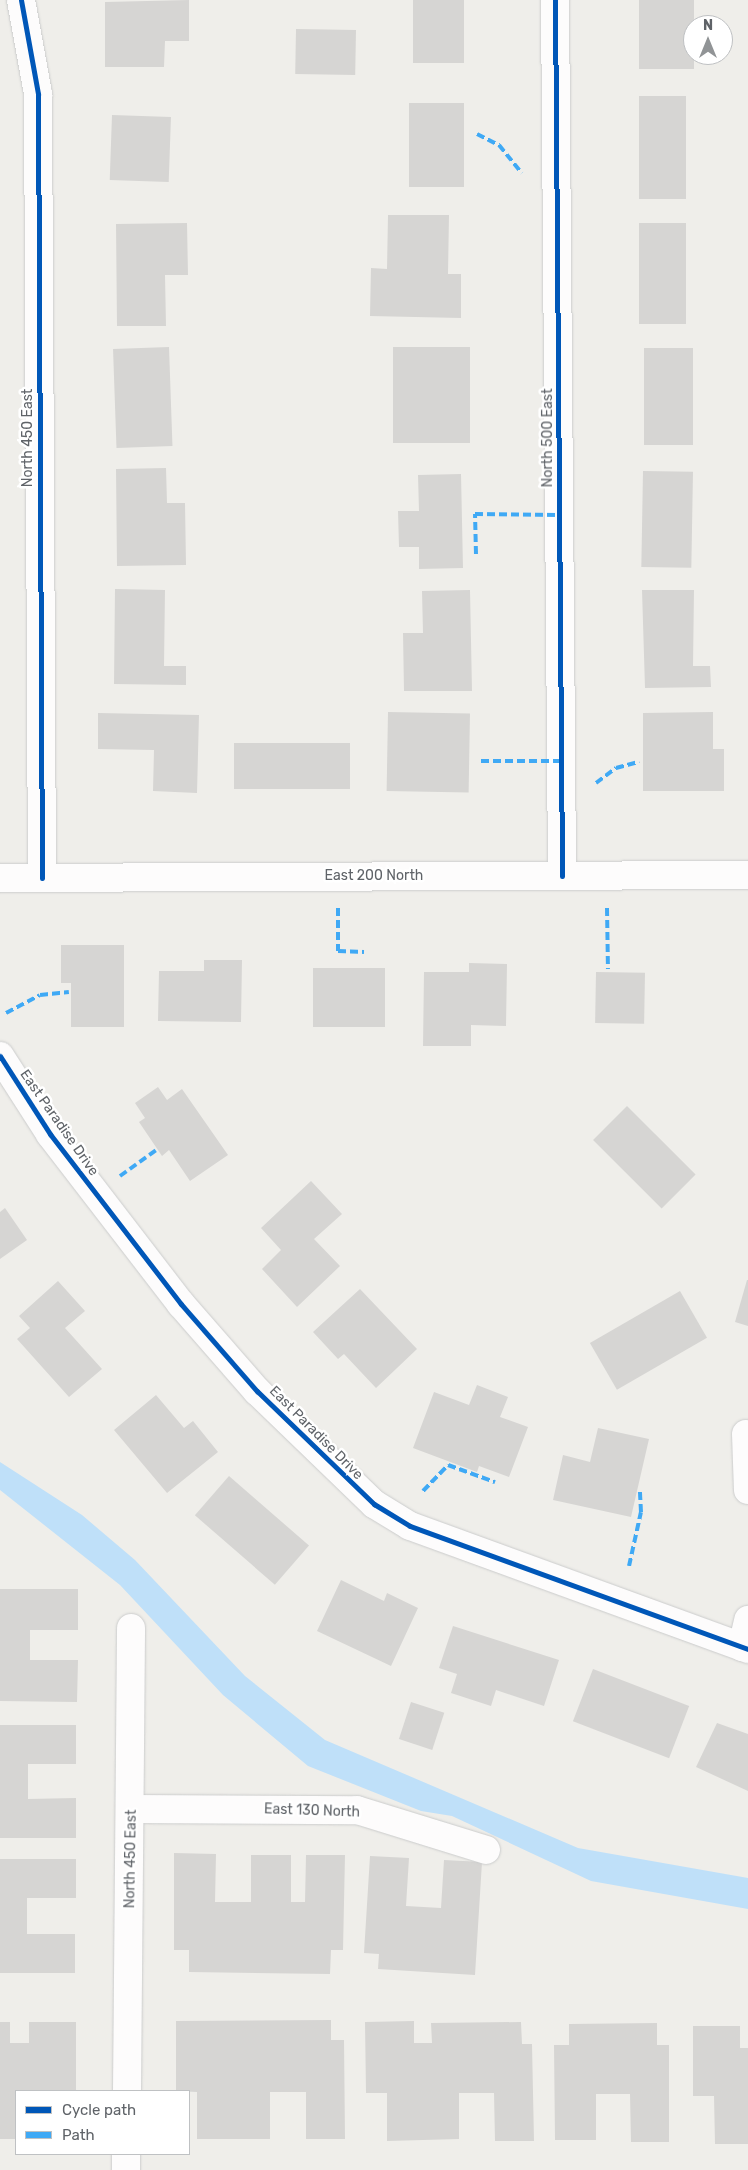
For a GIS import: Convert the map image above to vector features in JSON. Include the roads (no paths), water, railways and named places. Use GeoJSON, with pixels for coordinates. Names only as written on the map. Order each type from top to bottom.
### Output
{"type":"FeatureCollection","features":[{"type":"Feature","properties":{"kind":"street","name":"North 450 East"},"geometry":{"type":"LineString","coordinates":[[21,0],[38,94],[42,878]]}},
{"type":"Feature","properties":{"kind":"street","name":"North 500 East"},"geometry":{"type":"LineString","coordinates":[[556,0],[562,876]]}},
{"type":"Feature","properties":{"kind":"street","name":"East 200 North"},"geometry":{"type":"LineString","coordinates":[[0,878],[748,875]]}},
{"type":"Feature","properties":{"kind":"street","name":"East Paradise Drive"},"geometry":{"type":"LineString","coordinates":[[0,1056],[50,1134],[181,1304],[257,1391],[374,1504],[410,1526],[745,1648]]}},
{"type":"Feature","properties":{"kind":"street"},"geometry":{"type":"LineString","coordinates":[[746,1434],[748,1490]]}},
{"type":"Feature","properties":{"kind":"street"},"geometry":{"type":"LineString","coordinates":[[745,1648],[748,1620]]}},
{"type":"Feature","properties":{"kind":"street","name":"North 450 East"},"geometry":{"type":"LineString","coordinates":[[127,2090],[132,1809],[131,1628]]}},
{"type":"Feature","properties":{"kind":"street","name":"East 130 North"},"geometry":{"type":"LineString","coordinates":[[132,1809],[356,1810],[486,1850]]}},
{"type":"Feature","properties":{"kind":"street"},"geometry":{"type":"LineString","coordinates":[[126,2155],[126,2170]]}},
{"type":"Feature","properties":{"kind":"water"},"geometry":{"type":"Polygon","coordinates":[[[0,1462],[82,1515],[135,1560],[245,1676],[325,1740],[578,1848],[748,1878],[748,1909],[591,1881],[452,1816],[421,1811],[308,1766],[223,1695],[120,1585],[0,1490],[0,1462]]]}}]}
